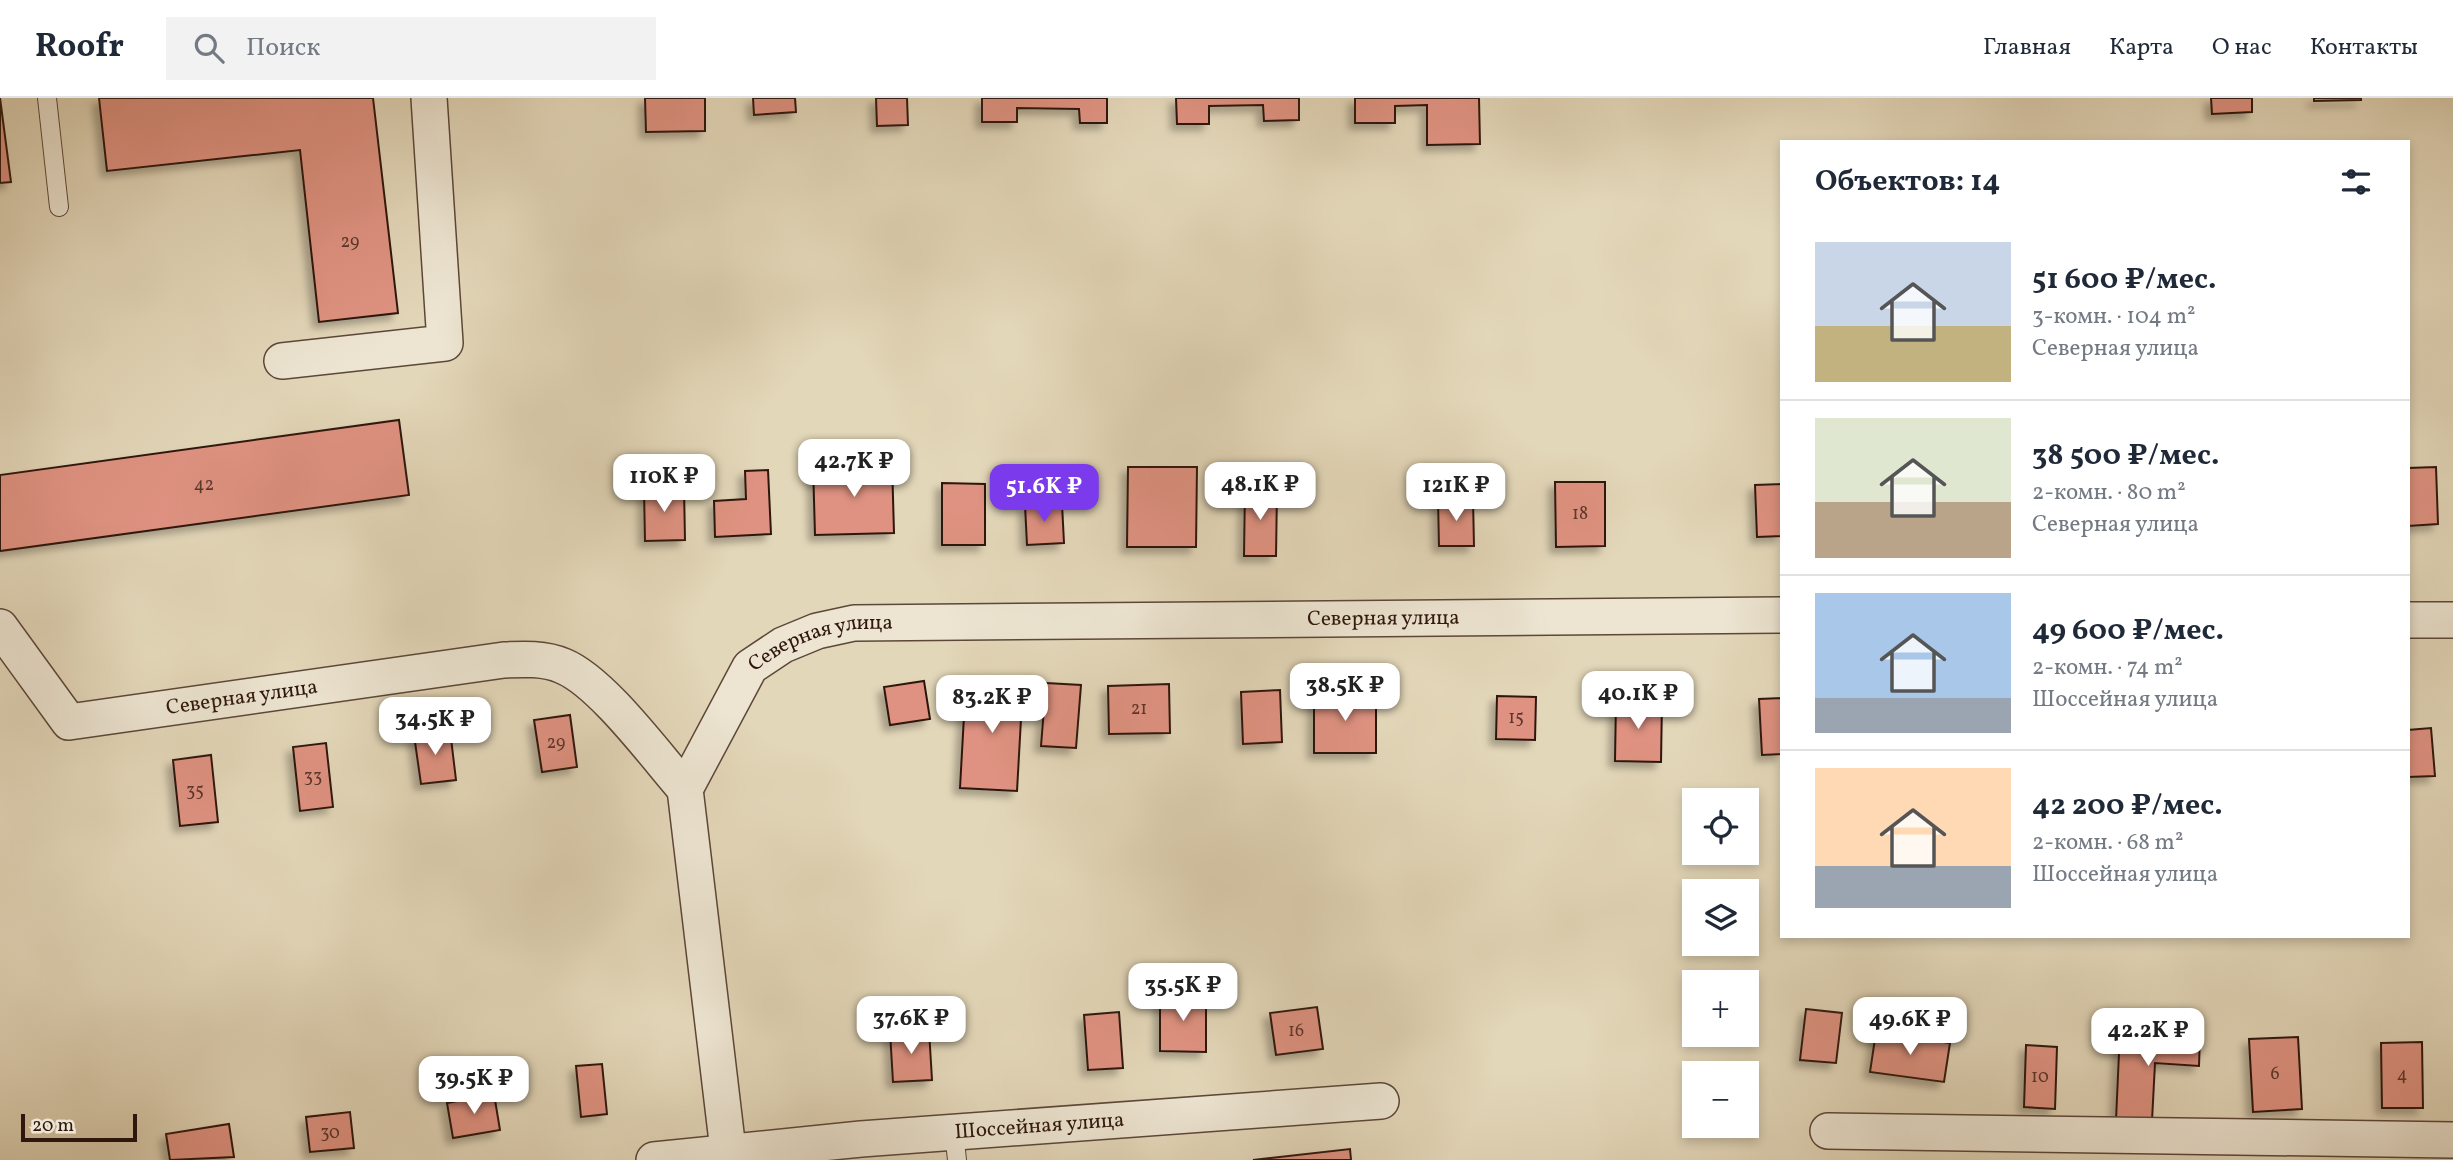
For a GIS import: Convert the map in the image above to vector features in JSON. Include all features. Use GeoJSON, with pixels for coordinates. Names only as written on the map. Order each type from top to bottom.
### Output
{"type":"FeatureCollection","features":[{"type":"Feature","properties":{"kind":"street"},"geometry":{"type":"LineString","coordinates":[[282,361],[445,343],[429,98]]}},
{"type":"Feature","properties":{"kind":"street","name":"Северная улица"},"geometry":{"type":"LineString","coordinates":[[0,627],[69,722],[504,660],[535,659],[564,666],[595,687],[685,789],[750,667],[783,645],[817,631],[854,623],[1780,615]]}},
{"type":"Feature","properties":{"kind":"street"},"geometry":{"type":"LineString","coordinates":[[2410,620],[2453,620]]}},
{"type":"Feature","properties":{"kind":"street"},"geometry":{"type":"LineString","coordinates":[[685,789],[728,1150]]}},
{"type":"Feature","properties":{"kind":"street","name":"Шоссейная улица"},"geometry":{"type":"LineString","coordinates":[[654,1160],[728,1150],[956,1146],[1381,1101]]}},
{"type":"Feature","properties":{"kind":"street"},"geometry":{"type":"LineString","coordinates":[[1828,1131],[2453,1140]]}},
{"type":"Feature","properties":{"kind":"lane"},"geometry":{"type":"LineString","coordinates":[[47,98],[60,207]]}},
{"type":"Feature","properties":{"kind":"building"},"geometry":{"type":"Polygon","coordinates":[[[0,98],[11,182],[0,183],[0,98]]]}},
{"type":"Feature","properties":{"kind":"building"},"geometry":{"type":"Polygon","coordinates":[[[99,98],[373,98],[398,313],[319,322],[300,150],[107,171],[99,98]]]}},
{"type":"Feature","properties":{"kind":"building"},"geometry":{"type":"Polygon","coordinates":[[[645,98],[705,98],[705,131],[646,132],[645,98]]]}},
{"type":"Feature","properties":{"kind":"building"},"geometry":{"type":"Polygon","coordinates":[[[753,98],[795,98],[796,112],[754,115],[753,98]]]}},
{"type":"Feature","properties":{"kind":"building"},"geometry":{"type":"Polygon","coordinates":[[[876,98],[907,98],[908,125],[877,126],[876,98]]]}},
{"type":"Feature","properties":{"kind":"building"},"geometry":{"type":"Polygon","coordinates":[[[982,98],[1107,98],[1107,123],[1080,123],[1079,109],[1017,108],[1017,122],[982,122],[982,98]]]}},
{"type":"Feature","properties":{"kind":"building"},"geometry":{"type":"Polygon","coordinates":[[[1176,98],[1299,98],[1299,120],[1264,121],[1263,105],[1209,106],[1209,124],[1177,124],[1176,98]]]}},
{"type":"Feature","properties":{"kind":"building"},"geometry":{"type":"Polygon","coordinates":[[[1355,98],[1479,98],[1480,144],[1427,145],[1427,105],[1395,106],[1395,123],[1355,123],[1355,98]]]}},
{"type":"Feature","properties":{"kind":"building"},"geometry":{"type":"Polygon","coordinates":[[[2211,98],[2252,98],[2252,112],[2212,114],[2211,98]]]}},
{"type":"Feature","properties":{"kind":"building"},"geometry":{"type":"Polygon","coordinates":[[[2314,98],[2361,98],[2361,100],[2314,101],[2314,98]]]}},
{"type":"Feature","properties":{"kind":"building"},"geometry":{"type":"Polygon","coordinates":[[[399,420],[409,495],[0,551],[0,475],[399,420]]]}},
{"type":"Feature","properties":{"kind":"building"},"geometry":{"type":"Polygon","coordinates":[[[892,462],[894,533],[815,535],[813,465],[892,462]]]}},
{"type":"Feature","properties":{"kind":"building"},"geometry":{"type":"Polygon","coordinates":[[[1128,467],[1197,467],[1196,547],[1127,547],[1128,467]]]}},
{"type":"Feature","properties":{"kind":"building"},"geometry":{"type":"Polygon","coordinates":[[[2436,467],[2438,524],[2410,526],[2410,468],[2436,467]]]}},
{"type":"Feature","properties":{"kind":"building"},"geometry":{"type":"Polygon","coordinates":[[[768,470],[771,534],[715,537],[714,501],[746,499],[745,471],[768,470]]]}},
{"type":"Feature","properties":{"kind":"building"},"geometry":{"type":"Polygon","coordinates":[[[1555,482],[1605,482],[1605,546],[1556,547],[1555,482]]]}},
{"type":"Feature","properties":{"kind":"building"},"geometry":{"type":"Polygon","coordinates":[[[942,483],[985,484],[985,545],[942,545],[942,483]]]}},
{"type":"Feature","properties":{"kind":"building"},"geometry":{"type":"Polygon","coordinates":[[[1780,484],[1780,536],[1757,537],[1755,485],[1780,484]]]}},
{"type":"Feature","properties":{"kind":"building"},"geometry":{"type":"Polygon","coordinates":[[[684,488],[685,540],[645,541],[644,489],[684,488]]]}},
{"type":"Feature","properties":{"kind":"building"},"geometry":{"type":"Polygon","coordinates":[[[1245,488],[1277,489],[1276,556],[1244,556],[1245,488]]]}},
{"type":"Feature","properties":{"kind":"building"},"geometry":{"type":"Polygon","coordinates":[[[1473,499],[1474,546],[1439,546],[1438,500],[1473,499]]]}},
{"type":"Feature","properties":{"kind":"building"},"geometry":{"type":"Polygon","coordinates":[[[1062,504],[1064,543],[1027,545],[1025,505],[1062,504]]]}},
{"type":"Feature","properties":{"kind":"building"},"geometry":{"type":"Polygon","coordinates":[[[966,680],[1023,683],[1017,791],[960,788],[966,680]]]}},
{"type":"Feature","properties":{"kind":"building"},"geometry":{"type":"Polygon","coordinates":[[[924,681],[930,719],[890,725],[884,687],[924,681]]]}},
{"type":"Feature","properties":{"kind":"building"},"geometry":{"type":"Polygon","coordinates":[[[1046,683],[1081,685],[1076,748],[1041,746],[1046,683]]]}},
{"type":"Feature","properties":{"kind":"building"},"geometry":{"type":"Polygon","coordinates":[[[1169,684],[1170,733],[1109,734],[1108,686],[1169,684]]]}},
{"type":"Feature","properties":{"kind":"building"},"geometry":{"type":"Polygon","coordinates":[[[1280,690],[1282,742],[1243,744],[1241,692],[1280,690]]]}},
{"type":"Feature","properties":{"kind":"building"},"geometry":{"type":"Polygon","coordinates":[[[1314,694],[1376,694],[1376,753],[1314,753],[1314,694]]]}},
{"type":"Feature","properties":{"kind":"building"},"geometry":{"type":"Polygon","coordinates":[[[1497,696],[1536,697],[1535,740],[1496,739],[1497,696]]]}},
{"type":"Feature","properties":{"kind":"building"},"geometry":{"type":"Polygon","coordinates":[[[1780,698],[1780,754],[1762,755],[1759,699],[1780,698]]]}},
{"type":"Feature","properties":{"kind":"building"},"geometry":{"type":"Polygon","coordinates":[[[1616,700],[1662,701],[1661,762],[1615,761],[1616,700]]]}},
{"type":"Feature","properties":{"kind":"building"},"geometry":{"type":"Polygon","coordinates":[[[570,715],[577,767],[542,772],[534,720],[570,715]]]}},
{"type":"Feature","properties":{"kind":"building"},"geometry":{"type":"Polygon","coordinates":[[[2431,728],[2435,776],[2410,777],[2410,730],[2431,728]]]}},
{"type":"Feature","properties":{"kind":"building"},"geometry":{"type":"Polygon","coordinates":[[[450,730],[456,780],[421,784],[414,735],[450,730]]]}},
{"type":"Feature","properties":{"kind":"building"},"geometry":{"type":"Polygon","coordinates":[[[326,743],[333,807],[300,811],[293,747],[326,743]]]}},
{"type":"Feature","properties":{"kind":"building"},"geometry":{"type":"Polygon","coordinates":[[[211,755],[218,822],[180,826],[173,760],[211,755]]]}},
{"type":"Feature","properties":{"kind":"building"},"geometry":{"type":"Polygon","coordinates":[[[1160,994],[1206,994],[1206,1052],[1160,1051],[1160,994]]]}},
{"type":"Feature","properties":{"kind":"building"},"geometry":{"type":"Polygon","coordinates":[[[1317,1007],[1323,1049],[1276,1055],[1270,1013],[1317,1007]]]}},
{"type":"Feature","properties":{"kind":"building"},"geometry":{"type":"Polygon","coordinates":[[[1806,1009],[1842,1013],[1836,1063],[1800,1060],[1806,1009]]]}},
{"type":"Feature","properties":{"kind":"building"},"geometry":{"type":"Polygon","coordinates":[[[1119,1012],[1123,1068],[1088,1070],[1084,1015],[1119,1012]]]}},
{"type":"Feature","properties":{"kind":"building"},"geometry":{"type":"Polygon","coordinates":[[[929,1030],[932,1080],[893,1082],[890,1032],[929,1030]]]}},
{"type":"Feature","properties":{"kind":"building"},"geometry":{"type":"Polygon","coordinates":[[[2120,1031],[2200,1035],[2199,1066],[2155,1063],[2152,1121],[2116,1120],[2120,1031]]]}},
{"type":"Feature","properties":{"kind":"building"},"geometry":{"type":"Polygon","coordinates":[[[1876,1032],[1950,1043],[1944,1082],[1870,1072],[1876,1032]]]}},
{"type":"Feature","properties":{"kind":"building"},"geometry":{"type":"Polygon","coordinates":[[[2298,1037],[2302,1109],[2253,1112],[2249,1039],[2298,1037]]]}},
{"type":"Feature","properties":{"kind":"building"},"geometry":{"type":"Polygon","coordinates":[[[2422,1042],[2423,1108],[2382,1108],[2381,1043],[2422,1042]]]}},
{"type":"Feature","properties":{"kind":"building"},"geometry":{"type":"Polygon","coordinates":[[[2026,1045],[2057,1047],[2055,1109],[2024,1107],[2026,1045]]]}},
{"type":"Feature","properties":{"kind":"building"},"geometry":{"type":"Polygon","coordinates":[[[602,1064],[607,1114],[581,1117],[576,1066],[602,1064]]]}},
{"type":"Feature","properties":{"kind":"building"},"geometry":{"type":"Polygon","coordinates":[[[494,1094],[500,1130],[453,1138],[447,1103],[494,1094]]]}},
{"type":"Feature","properties":{"kind":"building"},"geometry":{"type":"Polygon","coordinates":[[[350,1112],[354,1148],[310,1152],[306,1117],[350,1112]]]}},
{"type":"Feature","properties":{"kind":"building"},"geometry":{"type":"Polygon","coordinates":[[[229,1124],[234,1157],[170,1160],[166,1134],[229,1124]]]}},
{"type":"Feature","properties":{"kind":"building"},"geometry":{"type":"Polygon","coordinates":[[[1350,1149],[1351,1160],[1253,1160],[1350,1149]]]}}]}
